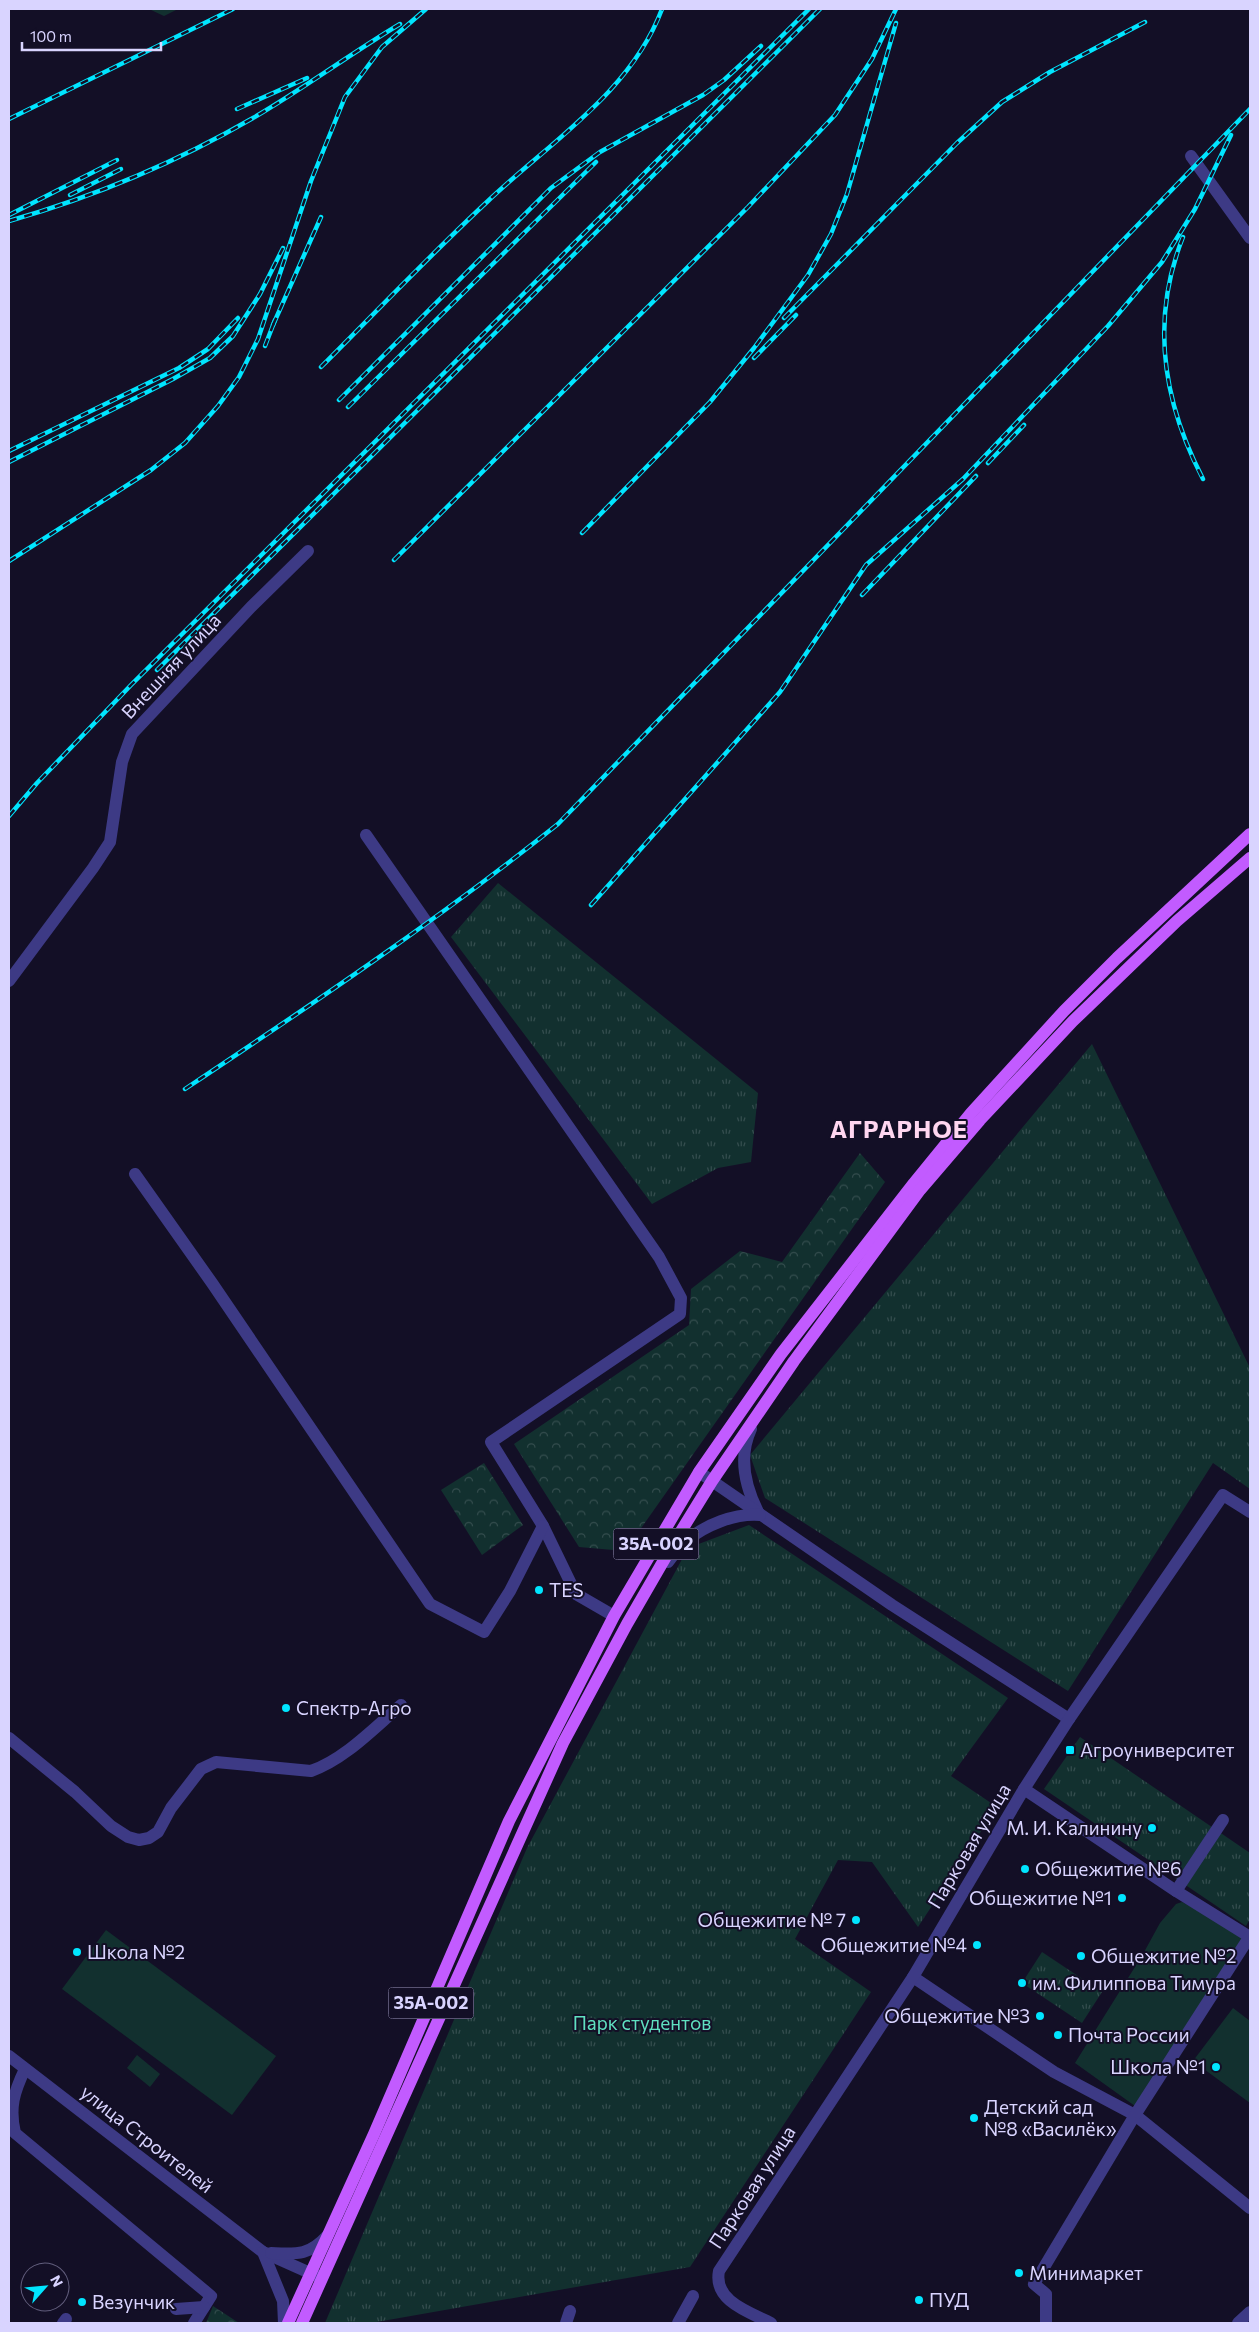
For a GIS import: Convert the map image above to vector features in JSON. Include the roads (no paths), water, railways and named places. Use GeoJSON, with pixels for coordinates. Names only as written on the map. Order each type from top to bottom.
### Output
{"type":"FeatureCollection","features":[{"type":"Feature","properties":{"kind":"main road","name":"35А-002"},"geometry":{"type":"LineString","coordinates":[[302,2323],[331,2230],[509,1821],[614,1616],[699,1472],[781,1354],[914,1182],[971,1113],[1064,1011],[1250,834]]}},
{"type":"Feature","properties":{"kind":"main road"},"geometry":{"type":"LineString","coordinates":[[1250,839],[1250,860]]}},
{"type":"Feature","properties":{"kind":"main road","name":"35А-002"},"geometry":{"type":"LineString","coordinates":[[288,2323],[317,2276],[563,1743],[654,1577],[712,1481],[758,1413],[920,1190],[980,1120],[1080,1014],[1171,927],[1250,860]]}},
{"type":"Feature","properties":{"kind":"street"},"geometry":{"type":"LineString","coordinates":[[1191,156],[1250,238]]}},
{"type":"Feature","properties":{"kind":"street","name":"Внешняя улица"},"geometry":{"type":"LineString","coordinates":[[9,981],[93,868],[110,842],[122,762],[132,734],[251,607],[308,551]]}},
{"type":"Feature","properties":{"kind":"street"},"geometry":{"type":"LineString","coordinates":[[366,835],[659,1257],[681,1298],[680,1314],[491,1442],[543,1526],[576,1594],[614,1616]]}},
{"type":"Feature","properties":{"kind":"street"},"geometry":{"type":"LineString","coordinates":[[135,1174],[212,1283],[430,1604],[484,1632],[510,1591],[543,1526]]}},
{"type":"Feature","properties":{"kind":"street"},"geometry":{"type":"LineString","coordinates":[[758,1413],[745,1443],[744,1456],[749,1493],[760,1514]]}},
{"type":"Feature","properties":{"kind":"street"},"geometry":{"type":"LineString","coordinates":[[699,1472],[892,1605],[1069,1719]]}},
{"type":"Feature","properties":{"kind":"street","name":"Парковая улица"},"geometry":{"type":"LineString","coordinates":[[771,2323],[725,2297],[719,2283],[720,2271],[913,1977],[1024,1789],[1069,1719],[1223,1495],[1250,1512]]}},
{"type":"Feature","properties":{"kind":"street"},"geometry":{"type":"LineString","coordinates":[[654,1577],[680,1546],[693,1536],[728,1519],[749,1514],[760,1514]]}},
{"type":"Feature","properties":{"kind":"street"},"geometry":{"type":"LineString","coordinates":[[9,1738],[75,1792],[111,1826],[128,1837],[139,1840],[149,1838],[158,1832],[171,1808],[205,1765],[216,1762],[311,1770],[321,1767],[359,1740],[401,1704]]}},
{"type":"Feature","properties":{"kind":"street"},"geometry":{"type":"LineString","coordinates":[[1024,1789],[1250,1937],[1135,2116],[1034,2284],[1046,2294],[1046,2323]]}},
{"type":"Feature","properties":{"kind":"street"},"geometry":{"type":"LineString","coordinates":[[1176,1890],[1223,1820]]}},
{"type":"Feature","properties":{"kind":"street"},"geometry":{"type":"LineString","coordinates":[[913,1977],[1054,2072],[1135,2116],[1250,2208]]}},
{"type":"Feature","properties":{"kind":"street","name":"улица Строителей"},"geometry":{"type":"LineString","coordinates":[[9,2056],[263,2252],[317,2276]]}},
{"type":"Feature","properties":{"kind":"street"},"geometry":{"type":"LineString","coordinates":[[25,2069],[16,2088],[10,2115],[15,2133],[208,2301]]}},
{"type":"Feature","properties":{"kind":"street"},"geometry":{"type":"LineString","coordinates":[[284,2323],[283,2301],[263,2252],[305,2253],[318,2245],[331,2230]]}},
{"type":"Feature","properties":{"kind":"street"},"geometry":{"type":"LineString","coordinates":[[678,2323],[693,2296]]}},
{"type":"Feature","properties":{"kind":"street"},"geometry":{"type":"LineString","coordinates":[[176,2309],[208,2301]]}},
{"type":"Feature","properties":{"kind":"street"},"geometry":{"type":"LineString","coordinates":[[194,2323],[208,2301]]}},
{"type":"Feature","properties":{"kind":"street"},"geometry":{"type":"LineString","coordinates":[[566,2323],[570,2311]]}},
{"type":"Feature","properties":{"kind":"street"},"geometry":{"type":"LineString","coordinates":[[1238,2323],[1250,2312]]}},
{"type":"Feature","properties":{"kind":"railway"},"geometry":{"type":"LineString","coordinates":[[9,119],[233,9]]}},
{"type":"Feature","properties":{"kind":"railway"},"geometry":{"type":"LineString","coordinates":[[9,561],[151,470],[185,443],[218,406],[239,377],[258,339],[311,181],[345,97],[382,47],[426,9]]}},
{"type":"Feature","properties":{"kind":"railway"},"geometry":{"type":"LineString","coordinates":[[321,367],[467,221],[587,114],[610,91],[648,39],[662,9]]}},
{"type":"Feature","properties":{"kind":"railway"},"geometry":{"type":"LineString","coordinates":[[9,816],[37,783],[132,684],[809,9]]}},
{"type":"Feature","properties":{"kind":"railway"},"geometry":{"type":"LineString","coordinates":[[157,670],[820,9]]}},
{"type":"Feature","properties":{"kind":"railway"},"geometry":{"type":"LineString","coordinates":[[394,560],[748,207],[835,115],[872,59],[896,9]]}},
{"type":"Feature","properties":{"kind":"railway"},"geometry":{"type":"LineString","coordinates":[[784,318],[957,143],[1002,102],[1050,72],[1145,22]]}},
{"type":"Feature","properties":{"kind":"railway"},"geometry":{"type":"LineString","coordinates":[[582,533],[710,402],[754,348],[808,275],[831,234],[847,194],[896,23]]}},
{"type":"Feature","properties":{"kind":"railway"},"geometry":{"type":"LineString","coordinates":[[9,221],[72,201],[165,164],[195,149],[272,107],[400,24]]}},
{"type":"Feature","properties":{"kind":"railway"},"geometry":{"type":"LineString","coordinates":[[339,400],[551,188],[600,152],[703,95],[724,80],[761,46]]}},
{"type":"Feature","properties":{"kind":"railway"},"geometry":{"type":"LineString","coordinates":[[237,109],[307,78]]}},
{"type":"Feature","properties":{"kind":"railway"},"geometry":{"type":"LineString","coordinates":[[185,1089],[421,927],[558,824],[1250,109]]}},
{"type":"Feature","properties":{"kind":"railway"},"geometry":{"type":"LineString","coordinates":[[591,905],[780,692],[866,565],[963,479],[1108,326],[1162,262],[1195,209],[1231,135]]}},
{"type":"Feature","properties":{"kind":"railway"},"geometry":{"type":"LineString","coordinates":[[9,215],[117,160]]}},
{"type":"Feature","properties":{"kind":"railway"},"geometry":{"type":"LineString","coordinates":[[348,407],[596,162]]}},
{"type":"Feature","properties":{"kind":"railway"},"geometry":{"type":"LineString","coordinates":[[70,195],[121,169]]}},
{"type":"Feature","properties":{"kind":"railway"},"geometry":{"type":"LineString","coordinates":[[273,325],[321,217]]}},
{"type":"Feature","properties":{"kind":"railway"},"geometry":{"type":"LineString","coordinates":[[1183,237],[1173,268],[1167,299],[1164,330],[1166,360],[1170,390],[1178,420],[1189,450],[1203,479]]}},
{"type":"Feature","properties":{"kind":"railway"},"geometry":{"type":"LineString","coordinates":[[9,462],[173,379],[210,358],[233,336],[260,294],[283,248]]}},
{"type":"Feature","properties":{"kind":"railway"},"geometry":{"type":"LineString","coordinates":[[754,358],[796,315]]}},
{"type":"Feature","properties":{"kind":"railway"},"geometry":{"type":"LineString","coordinates":[[9,451],[179,368],[208,349],[238,318]]}},
{"type":"Feature","properties":{"kind":"railway"},"geometry":{"type":"LineString","coordinates":[[265,346],[275,320]]}},
{"type":"Feature","properties":{"kind":"railway"},"geometry":{"type":"LineString","coordinates":[[988,463],[1024,425]]}},
{"type":"Feature","properties":{"kind":"railway"},"geometry":{"type":"LineString","coordinates":[[862,595],[976,476]]}},
{"type":"Feature","properties":{"kind":"place","name":"TES"},"geometry":{"type":"Point","coordinates":[539,1590]}},
{"type":"Feature","properties":{"kind":"place","name":"Спектр-Агро"},"geometry":{"type":"Point","coordinates":[286,1708]}},
{"type":"Feature","properties":{"kind":"place","name":"Агроуниверситет"},"geometry":{"type":"Point","coordinates":[1070,1750]}},
{"type":"Feature","properties":{"kind":"place","name":"М. И. Калинину"},"geometry":{"type":"Point","coordinates":[1152,1828]}},
{"type":"Feature","properties":{"kind":"place","name":"Общежитие №6"},"geometry":{"type":"Point","coordinates":[1025,1869]}},
{"type":"Feature","properties":{"kind":"place","name":"Общежитие №1"},"geometry":{"type":"Point","coordinates":[1122,1898]}},
{"type":"Feature","properties":{"kind":"place","name":"Общежитие № 7"},"geometry":{"type":"Point","coordinates":[856,1920]}},
{"type":"Feature","properties":{"kind":"place","name":"Общежитие №4"},"geometry":{"type":"Point","coordinates":[977,1945]}},
{"type":"Feature","properties":{"kind":"place","name":"Школа №2"},"geometry":{"type":"Point","coordinates":[77,1952]}},
{"type":"Feature","properties":{"kind":"place","name":"Общежитие №2"},"geometry":{"type":"Point","coordinates":[1081,1956]}},
{"type":"Feature","properties":{"kind":"place","name":"им. Филиппова Тимура"},"geometry":{"type":"Point","coordinates":[1022,1983]}},
{"type":"Feature","properties":{"kind":"place","name":"Общежитие №3"},"geometry":{"type":"Point","coordinates":[1040,2016]}},
{"type":"Feature","properties":{"kind":"place","name":"Почта России"},"geometry":{"type":"Point","coordinates":[1058,2035]}},
{"type":"Feature","properties":{"kind":"place","name":"Школа №1"},"geometry":{"type":"Point","coordinates":[1216,2067]}},
{"type":"Feature","properties":{"kind":"place","name":"Детский сад №8 «Василёк»"},"geometry":{"type":"Point","coordinates":[974,2118]}},
{"type":"Feature","properties":{"kind":"place","name":"Минимаркет"},"geometry":{"type":"Point","coordinates":[1019,2273]}},
{"type":"Feature","properties":{"kind":"place","name":"ПУД"},"geometry":{"type":"Point","coordinates":[919,2300]}},
{"type":"Feature","properties":{"kind":"place","name":"Везунчик"},"geometry":{"type":"Point","coordinates":[82,2302]}},
{"type":"Feature","properties":{"kind":"district","name":"АГРАРНОЕ"},"geometry":{"type":"Point","coordinates":[899,1130]}},
{"type":"Feature","properties":{"kind":"park label","name":"Парк студентов"},"geometry":{"type":"Point","coordinates":[642,2023]}}]}
